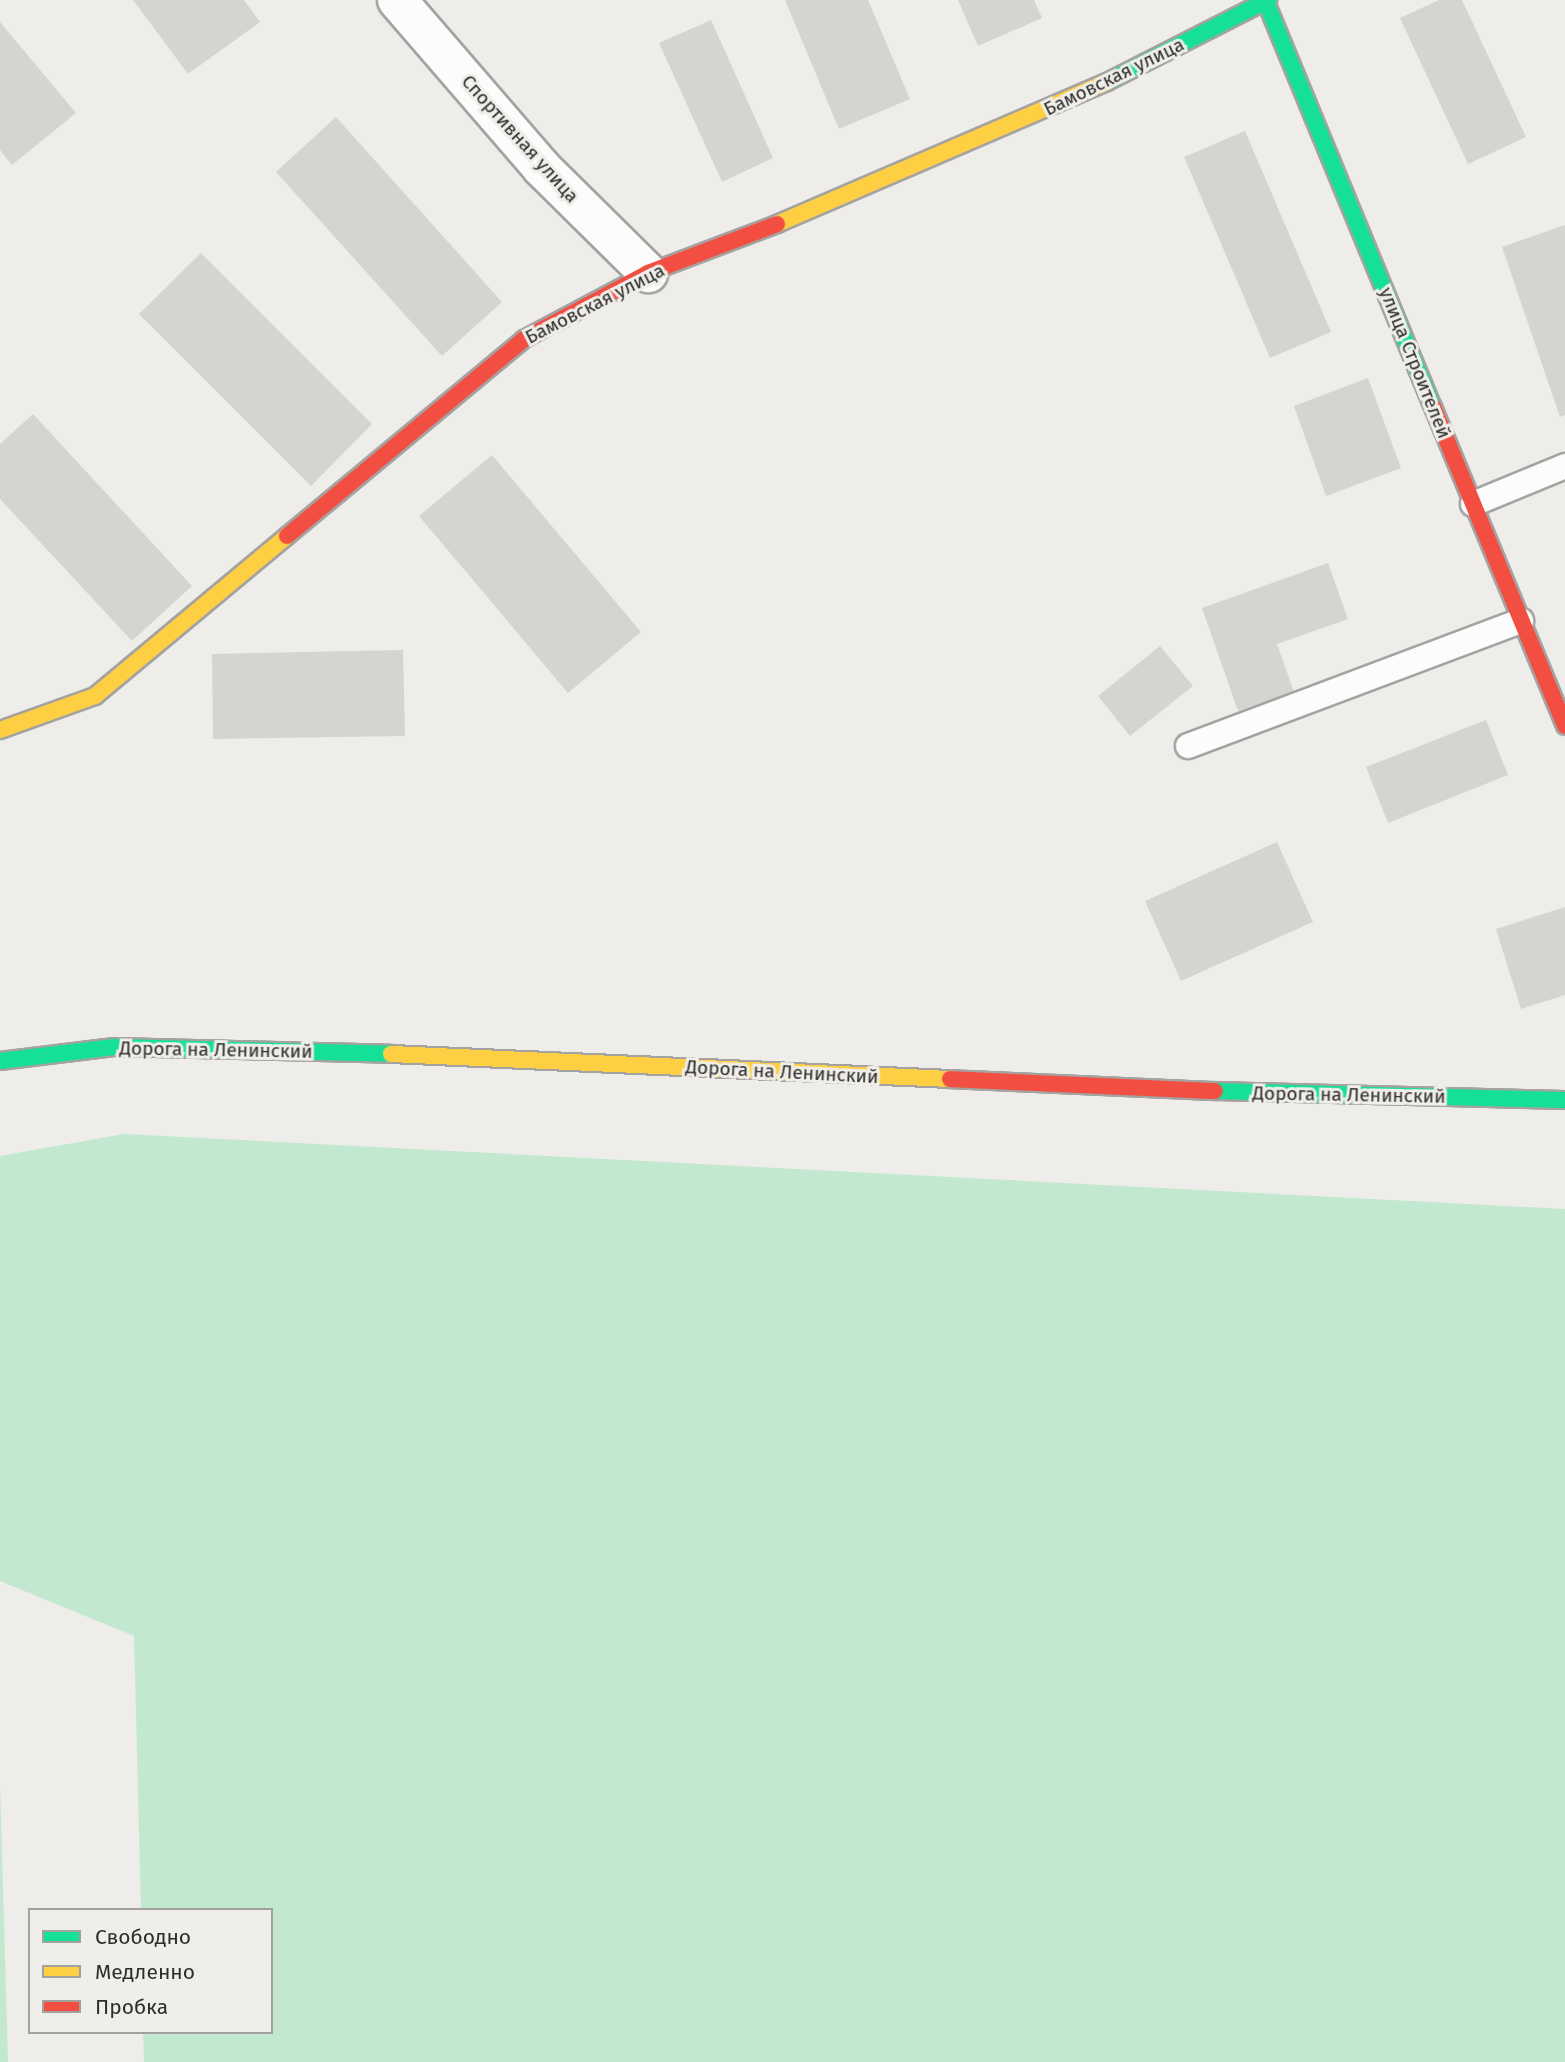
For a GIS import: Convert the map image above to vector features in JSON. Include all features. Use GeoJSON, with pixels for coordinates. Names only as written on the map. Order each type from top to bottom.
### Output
{"type":"FeatureCollection","features":[{"type":"Feature","properties":{"kind":"street","name":"Спортивная улица"},"geometry":{"type":"LineString","coordinates":[[397,0],[541,167],[648,273]]}},
{"type":"Feature","properties":{"kind":"street","name":"Бамовская улица"},"geometry":{"type":"LineString","coordinates":[[0,730],[95,696],[524,339],[648,273],[857,194],[1083,96],[1266,0]]}},
{"type":"Feature","properties":{"kind":"street","name":"улица Строителей"},"geometry":{"type":"LineString","coordinates":[[1266,0],[1565,726]]}},
{"type":"Feature","properties":{"kind":"street","name":"Дорога на Ленинский"},"geometry":{"type":"LineString","coordinates":[[0,1061],[114,1047],[477,1056],[1239,1093],[1565,1100]]}},
{"type":"Feature","properties":{"kind":"lane"},"geometry":{"type":"LineString","coordinates":[[1473,504],[1565,466]]}},
{"type":"Feature","properties":{"kind":"lane"},"geometry":{"type":"LineString","coordinates":[[1188,746],[1521,621]]}},
{"type":"Feature","properties":{"kind":"green space"},"geometry":{"type":"Polygon","coordinates":[[[124,1134],[1565,1209],[1565,2062],[144,2062],[143,2034],[273,2034],[273,1908],[141,1908],[134,1636],[0,1581],[0,1156],[124,1134]]]}},
{"type":"Feature","properties":{"kind":"green space"},"geometry":{"type":"Polygon","coordinates":[[[0,1782],[8,2062],[0,2062],[0,1782]]]}},
{"type":"Feature","properties":{"kind":"building"},"geometry":{"type":"Polygon","coordinates":[[[133,0],[244,0],[260,22],[188,74],[133,0]]]}},
{"type":"Feature","properties":{"kind":"building"},"geometry":{"type":"Polygon","coordinates":[[[785,0],[868,0],[910,99],[839,129],[785,0]]]}},
{"type":"Feature","properties":{"kind":"building"},"geometry":{"type":"Polygon","coordinates":[[[958,0],[1034,0],[1042,18],[978,46],[958,0]]]}},
{"type":"Feature","properties":{"kind":"building"},"geometry":{"type":"Polygon","coordinates":[[[1439,0],[1462,0],[1526,137],[1468,164],[1400,18],[1439,0]]]}},
{"type":"Feature","properties":{"kind":"building"},"geometry":{"type":"Polygon","coordinates":[[[711,20],[773,158],[722,182],[659,43],[711,20]]]}},
{"type":"Feature","properties":{"kind":"building"},"geometry":{"type":"Polygon","coordinates":[[[0,22],[76,113],[12,165],[0,150],[0,22]]]}},
{"type":"Feature","properties":{"kind":"building"},"geometry":{"type":"Polygon","coordinates":[[[336,117],[502,302],[442,356],[276,172],[336,117]]]}},
{"type":"Feature","properties":{"kind":"building"},"geometry":{"type":"Polygon","coordinates":[[[1245,131],[1331,332],[1270,358],[1184,157],[1245,131]]]}},
{"type":"Feature","properties":{"kind":"building"},"geometry":{"type":"Polygon","coordinates":[[[1565,225],[1565,415],[1560,417],[1502,247],[1565,225]]]}},
{"type":"Feature","properties":{"kind":"building"},"geometry":{"type":"Polygon","coordinates":[[[201,253],[372,424],[311,486],[139,314],[201,253]]]}},
{"type":"Feature","properties":{"kind":"building"},"geometry":{"type":"Polygon","coordinates":[[[1368,378],[1401,468],[1326,496],[1294,406],[1368,378]]]}},
{"type":"Feature","properties":{"kind":"building"},"geometry":{"type":"Polygon","coordinates":[[[33,414],[192,586],[132,641],[0,499],[0,444],[33,414]]]}},
{"type":"Feature","properties":{"kind":"building"},"geometry":{"type":"Polygon","coordinates":[[[492,455],[641,632],[568,693],[419,516],[492,455]]]}},
{"type":"Feature","properties":{"kind":"building"},"geometry":{"type":"Polygon","coordinates":[[[1328,563],[1348,619],[1277,644],[1294,692],[1238,711],[1202,608],[1328,563]]]}},
{"type":"Feature","properties":{"kind":"building"},"geometry":{"type":"Polygon","coordinates":[[[1160,646],[1193,686],[1130,736],[1098,696],[1160,646]]]}},
{"type":"Feature","properties":{"kind":"building"},"geometry":{"type":"Polygon","coordinates":[[[403,650],[405,736],[213,739],[212,654],[403,650]]]}},
{"type":"Feature","properties":{"kind":"building"},"geometry":{"type":"Polygon","coordinates":[[[1486,720],[1508,775],[1388,823],[1366,767],[1486,720]]]}},
{"type":"Feature","properties":{"kind":"building"},"geometry":{"type":"Polygon","coordinates":[[[1277,842],[1313,922],[1181,981],[1145,901],[1277,842]]]}},
{"type":"Feature","properties":{"kind":"building"},"geometry":{"type":"Polygon","coordinates":[[[1565,907],[1565,995],[1521,1009],[1496,929],[1565,907]]]}},
{"type":"Feature","properties":{"kind":"traffic: fast"},"geometry":{"type":"LineString","coordinates":[[1265,0],[1433,407]]}},
{"type":"Feature","properties":{"kind":"traffic: fast"},"geometry":{"type":"LineString","coordinates":[[1107,82],[1268,0]]}},
{"type":"Feature","properties":{"kind":"traffic: fast"},"geometry":{"type":"LineString","coordinates":[[0,1061],[114,1047],[391,1054]]}},
{"type":"Feature","properties":{"kind":"traffic: fast"},"geometry":{"type":"LineString","coordinates":[[1215,1091],[1565,1100]]}},
{"type":"Feature","properties":{"kind":"traffic: slow"},"geometry":{"type":"LineString","coordinates":[[777,224],[1107,82]]}},
{"type":"Feature","properties":{"kind":"traffic: slow"},"geometry":{"type":"LineString","coordinates":[[0,730],[95,696],[287,536]]}},
{"type":"Feature","properties":{"kind":"traffic: slow"},"geometry":{"type":"LineString","coordinates":[[391,1054],[950,1079]]}},
{"type":"Feature","properties":{"kind":"traffic: jam"},"geometry":{"type":"LineString","coordinates":[[287,536],[524,339],[648,273],[777,224]]}},
{"type":"Feature","properties":{"kind":"traffic: jam"},"geometry":{"type":"LineString","coordinates":[[1433,407],[1565,726]]}},
{"type":"Feature","properties":{"kind":"traffic: jam"},"geometry":{"type":"LineString","coordinates":[[950,1079],[1215,1091]]}}]}
